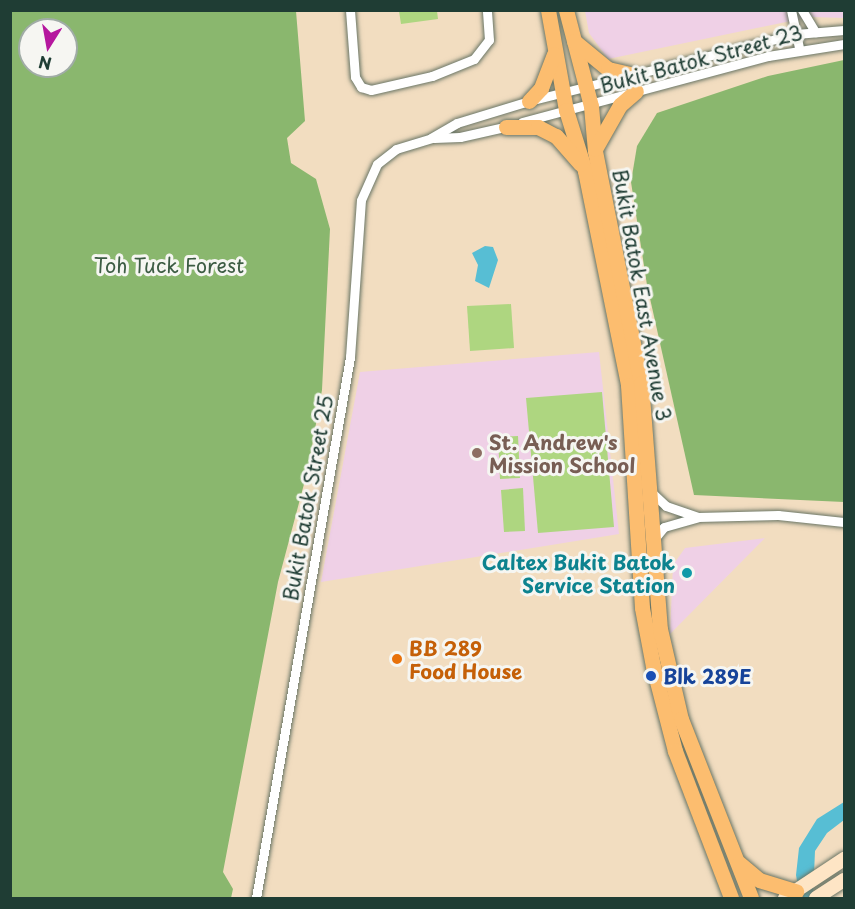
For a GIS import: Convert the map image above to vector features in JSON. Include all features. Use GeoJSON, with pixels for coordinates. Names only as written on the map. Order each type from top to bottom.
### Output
{"type":"FeatureCollection","features":[{"type":"Feature","properties":{"kind":"main road","name":"Bukit Batok East Avenue 3"},"geometry":{"type":"LineString","coordinates":[[548,10],[566,110],[585,171],[628,385],[646,630],[675,752],[731,898]]}},
{"type":"Feature","properties":{"kind":"main road","name":"Bukit Batok East Avenue 3"},"geometry":{"type":"LineString","coordinates":[[566,10],[591,106],[595,151],[641,382],[660,629],[681,719],[751,898]]}},
{"type":"Feature","properties":{"kind":"main road"},"geometry":{"type":"LineString","coordinates":[[574,41],[608,69],[634,75]]}},
{"type":"Feature","properties":{"kind":"main road"},"geometry":{"type":"LineString","coordinates":[[529,101],[550,70],[556,45]]}},
{"type":"Feature","properties":{"kind":"main road"},"geometry":{"type":"LineString","coordinates":[[595,151],[620,105],[636,92]]}},
{"type":"Feature","properties":{"kind":"main road"},"geometry":{"type":"LineString","coordinates":[[506,127],[538,127],[558,137],[585,171]]}},
{"type":"Feature","properties":{"kind":"main road"},"geometry":{"type":"LineString","coordinates":[[736,860],[759,880],[793,893],[844,859]]}},
{"type":"Feature","properties":{"kind":"main road"},"geometry":{"type":"LineString","coordinates":[[816,898],[844,880]]}},
{"type":"Feature","properties":{"kind":"main road"},"geometry":{"type":"LineString","coordinates":[[722,898],[723,881]]}},
{"type":"Feature","properties":{"kind":"street"},"geometry":{"type":"LineString","coordinates":[[350,10],[355,77],[361,87],[371,90],[432,76],[474,59],[489,40],[487,10]]}},
{"type":"Feature","properties":{"kind":"street"},"geometry":{"type":"LineString","coordinates":[[791,10],[799,49]]}},
{"type":"Feature","properties":{"kind":"street"},"geometry":{"type":"LineString","coordinates":[[802,10],[815,32]]}},
{"type":"Feature","properties":{"kind":"street","name":"Bukit Batok Street 23"},"geometry":{"type":"LineString","coordinates":[[563,93],[796,34],[844,30]]}},
{"type":"Feature","properties":{"kind":"street","name":"Bukit Batok Street 23"},"geometry":{"type":"LineString","coordinates":[[566,110],[591,106],[799,49],[844,44]]}},
{"type":"Feature","properties":{"kind":"street","name":"Bukit Batok Street 25"},"geometry":{"type":"LineString","coordinates":[[256,898],[347,380],[361,200],[367,180],[386,155],[431,138],[457,123],[563,93]]}},
{"type":"Feature","properties":{"kind":"street","name":"Bukit Batok Street 25"},"geometry":{"type":"LineString","coordinates":[[431,138],[460,137],[566,110]]}},
{"type":"Feature","properties":{"kind":"street"},"geometry":{"type":"LineString","coordinates":[[650,490],[666,506],[698,517]]}},
{"type":"Feature","properties":{"kind":"street"},"geometry":{"type":"LineString","coordinates":[[653,543],[661,528],[698,517],[778,515],[844,522]]}},
{"type":"Feature","properties":{"kind":"shaded area"},"geometry":{"type":"Polygon","coordinates":[[[844,10],[844,18],[810,17],[608,59],[589,33],[585,11],[844,10]]]}},
{"type":"Feature","properties":{"kind":"shaded area","name":"St. Andrew's Mission School"},"geometry":{"type":"Polygon","coordinates":[[[599,352],[619,534],[321,582],[360,372],[599,352]]]}},
{"type":"Feature","properties":{"kind":"shaded area"},"geometry":{"type":"Polygon","coordinates":[[[765,538],[670,634],[673,565],[685,548],[765,538]]]}},
{"type":"Feature","properties":{"kind":"green space","name":"Toh Tuck Forest"},"geometry":{"type":"Polygon","coordinates":[[[10,11],[296,11],[305,121],[287,138],[291,163],[316,179],[330,229],[322,390],[308,469],[278,582],[223,872],[233,889],[231,898],[11,898],[10,11]]]}},
{"type":"Feature","properties":{"kind":"green space"},"geometry":{"type":"Polygon","coordinates":[[[399,11],[437,11],[438,19],[401,24],[399,11]]]}},
{"type":"Feature","properties":{"kind":"green space"},"geometry":{"type":"Polygon","coordinates":[[[844,60],[844,502],[694,495],[647,285],[631,182],[637,146],[657,113],[768,76],[844,60]]]}},
{"type":"Feature","properties":{"kind":"green space"},"geometry":{"type":"Polygon","coordinates":[[[511,304],[514,348],[470,351],[467,306],[511,304]]]}},
{"type":"Feature","properties":{"kind":"green space"},"geometry":{"type":"Polygon","coordinates":[[[602,392],[614,527],[538,533],[526,398],[602,392]]]}},
{"type":"Feature","properties":{"kind":"green space"},"geometry":{"type":"Polygon","coordinates":[[[518,436],[520,478],[500,479],[498,437],[518,436]]]}},
{"type":"Feature","properties":{"kind":"green space"},"geometry":{"type":"Polygon","coordinates":[[[523,488],[525,531],[504,532],[501,490],[523,488]]]}},
{"type":"Feature","properties":{"kind":"water"},"geometry":{"type":"Polygon","coordinates":[[[485,246],[493,247],[498,260],[489,288],[475,281],[478,265],[472,253],[485,246]]]}},
{"type":"Feature","properties":{"kind":"water"},"geometry":{"type":"Polygon","coordinates":[[[844,802],[844,820],[827,833],[815,851],[813,898],[800,898],[796,875],[799,848],[817,819],[844,802]]]}},
{"type":"Feature","properties":{"kind":"place","name":"St. Andrew's Mission School"},"geometry":{"type":"Point","coordinates":[477,453]}},
{"type":"Feature","properties":{"kind":"place","name":"Caltex Bukit Batok Service Station"},"geometry":{"type":"Point","coordinates":[687,573]}},
{"type":"Feature","properties":{"kind":"place","name":"BB 289 Food House"},"geometry":{"type":"Point","coordinates":[397,659]}},
{"type":"Feature","properties":{"kind":"place","name":"Blk 289E"},"geometry":{"type":"Point","coordinates":[651,676]}}]}
